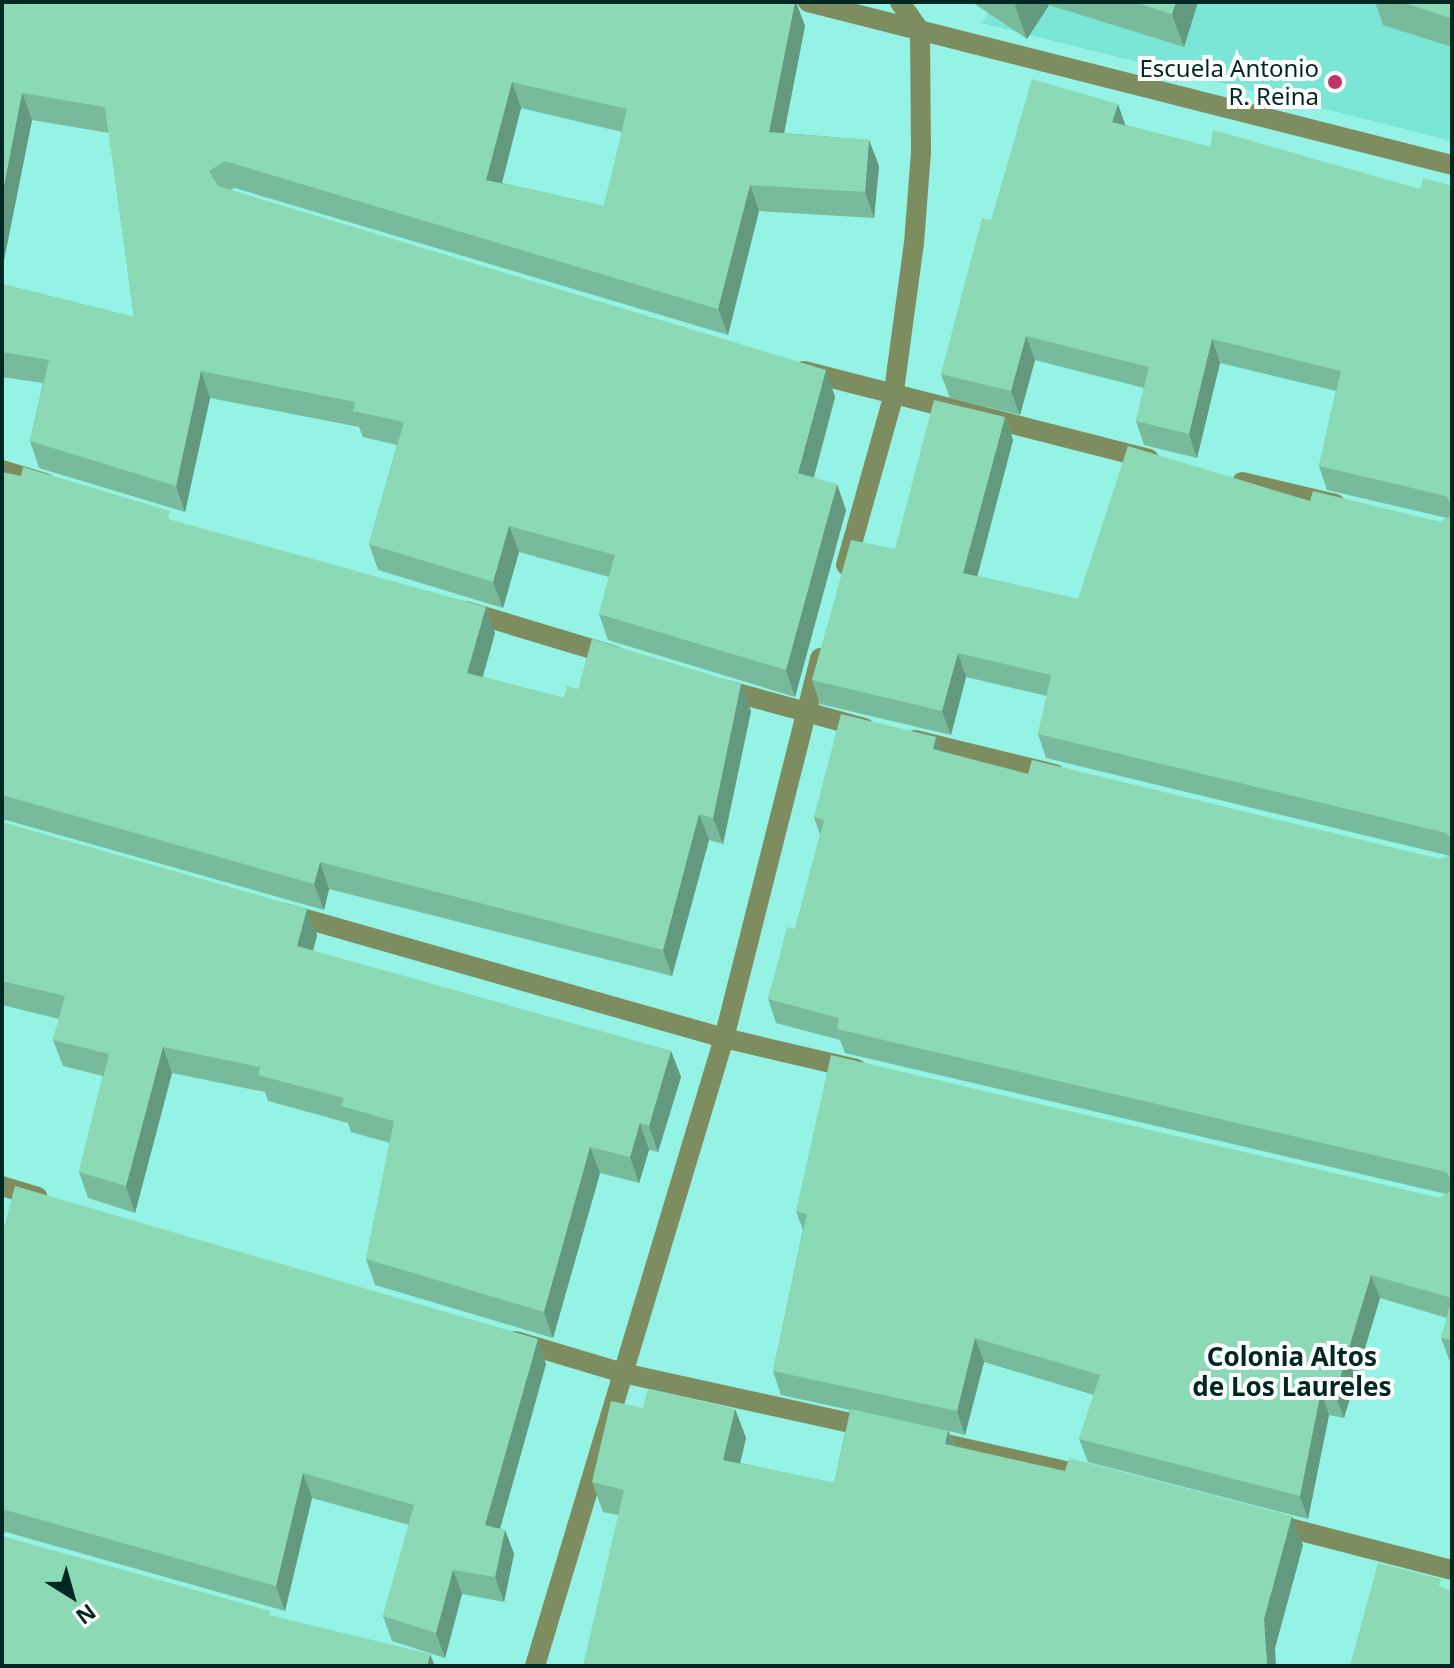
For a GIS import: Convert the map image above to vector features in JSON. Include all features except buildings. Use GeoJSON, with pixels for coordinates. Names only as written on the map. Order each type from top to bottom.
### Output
{"type":"FeatureCollection","features":[{"type":"Feature","properties":{"kind":"street"},"geometry":{"type":"LineString","coordinates":[[808,2],[1452,165]]}},
{"type":"Feature","properties":{"kind":"street"},"geometry":{"type":"LineString","coordinates":[[838,593],[893,398],[915,228],[920,31],[900,2]]}},
{"type":"Feature","properties":{"kind":"street"},"geometry":{"type":"LineString","coordinates":[[787,366],[893,398],[1172,465]]}},
{"type":"Feature","properties":{"kind":"street"},"geometry":{"type":"LineString","coordinates":[[2,470],[63,488]]}},
{"type":"Feature","properties":{"kind":"street"},"geometry":{"type":"LineString","coordinates":[[1219,476],[1359,510]]}},
{"type":"Feature","properties":{"kind":"street"},"geometry":{"type":"LineString","coordinates":[[441,603],[638,663]]}},
{"type":"Feature","properties":{"kind":"street"},"geometry":{"type":"LineString","coordinates":[[535,1666],[724,1038],[825,638]]}},
{"type":"Feature","properties":{"kind":"street"},"geometry":{"type":"LineString","coordinates":[[698,681],[804,713],[1082,780]]}},
{"type":"Feature","properties":{"kind":"street"},"geometry":{"type":"LineString","coordinates":[[263,906],[724,1038],[879,1074]]}},
{"type":"Feature","properties":{"kind":"street"},"geometry":{"type":"LineString","coordinates":[[2,1186],[63,1205]]}},
{"type":"Feature","properties":{"kind":"street"},"geometry":{"type":"LineString","coordinates":[[502,1336],[623,1373],[1118,1484]]}},
{"type":"Feature","properties":{"kind":"street"},"geometry":{"type":"LineString","coordinates":[[1255,1519],[1452,1570]]}},
{"type":"Feature","properties":{"kind":"shaded area","name":"Escuela Antonio R. Reina"},"geometry":{"type":"Polygon","coordinates":[[[995,2],[1452,2],[1452,141],[982,23],[995,2]]]}},
{"type":"Feature","properties":{"kind":"place","name":"Escuela Antonio R. Reina"},"geometry":{"type":"Point","coordinates":[1335,82]}},
{"type":"Feature","properties":{"kind":"district","name":"Colonia Altos de Los Laureles"},"geometry":{"type":"Point","coordinates":[1292,1372]}}]}
